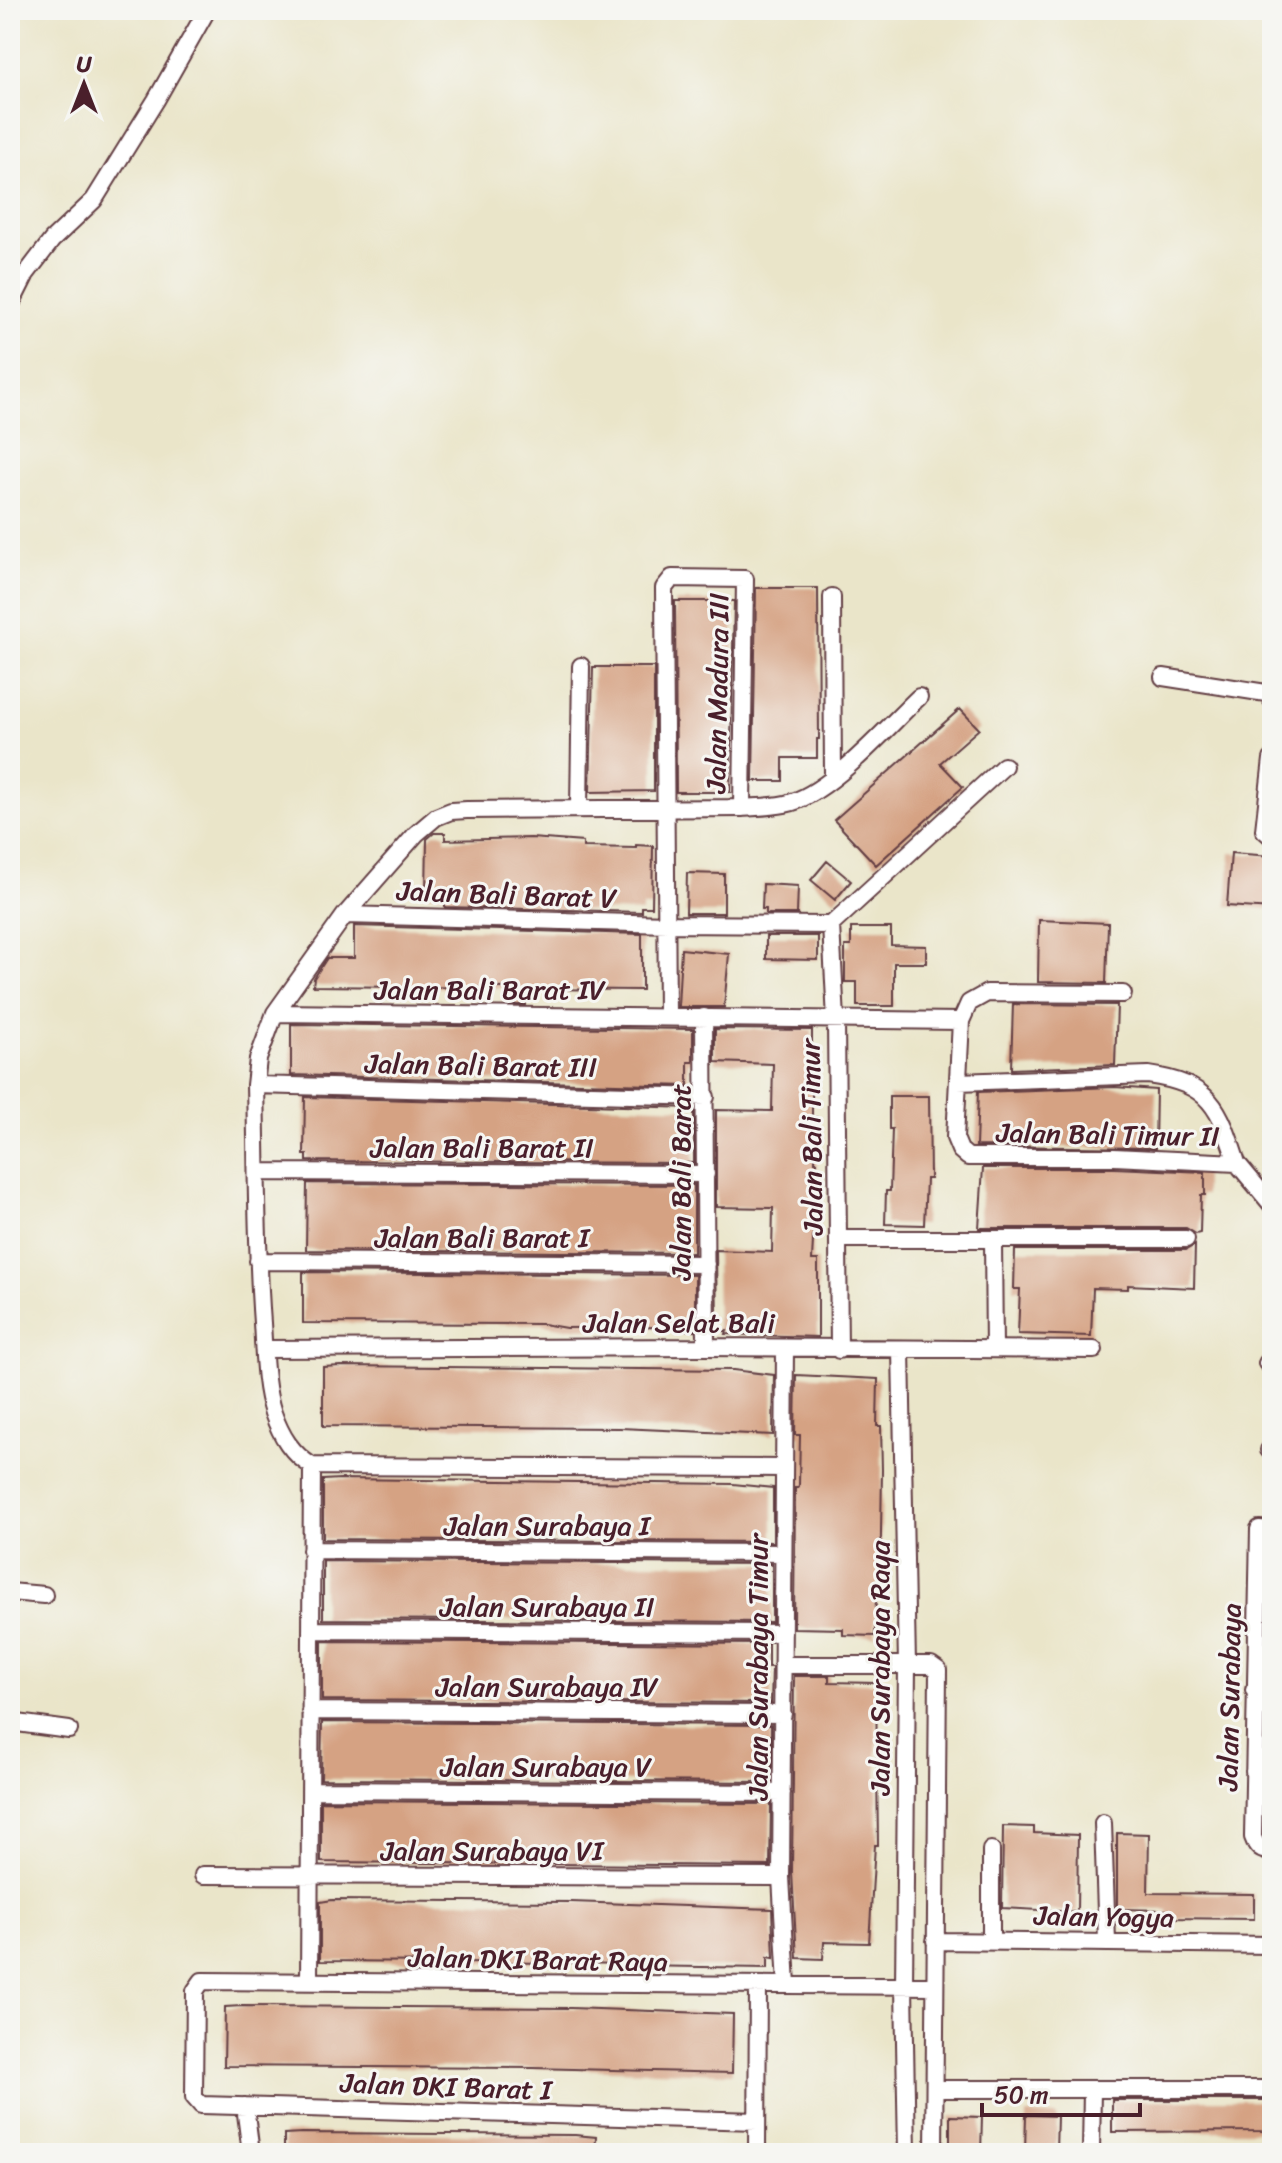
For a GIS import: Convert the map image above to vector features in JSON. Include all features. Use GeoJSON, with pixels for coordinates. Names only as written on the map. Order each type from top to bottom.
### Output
{"type":"FeatureCollection","features":[{"type":"Feature","properties":{"kind":"street"},"geometry":{"type":"LineString","coordinates":[[10,306],[26,274],[52,240],[94,200],[207,10]]}},
{"type":"Feature","properties":{"kind":"street","name":"Jalan Madura III"},"geometry":{"type":"LineString","coordinates":[[665,809],[664,588],[672,578],[745,579],[742,808]]}},
{"type":"Feature","properties":{"kind":"street"},"geometry":{"type":"LineString","coordinates":[[832,597],[833,778]]}},
{"type":"Feature","properties":{"kind":"street"},"geometry":{"type":"LineString","coordinates":[[579,809],[581,666]]}},
{"type":"Feature","properties":{"kind":"street"},"geometry":{"type":"LineString","coordinates":[[1163,677],[1266,693],[1272,700]]}},
{"type":"Feature","properties":{"kind":"street"},"geometry":{"type":"LineString","coordinates":[[309,1982],[312,1466],[292,1452],[272,1411],[258,1261],[255,1085],[258,1059],[275,1013],[345,915],[416,834],[436,817],[451,811],[467,810],[742,808],[786,804],[817,790],[833,778],[919,697]]}},
{"type":"Feature","properties":{"kind":"street"},"geometry":{"type":"LineString","coordinates":[[1272,759],[1264,830],[1272,837]]}},
{"type":"Feature","properties":{"kind":"street"},"geometry":{"type":"LineString","coordinates":[[831,925],[1004,766]]}},
{"type":"Feature","properties":{"kind":"street"},"geometry":{"type":"LineString","coordinates":[[665,809],[667,1017]]}},
{"type":"Feature","properties":{"kind":"street","name":"Jalan Bali Barat V"},"geometry":{"type":"LineString","coordinates":[[345,915],[831,925]]}},
{"type":"Feature","properties":{"kind":"street","name":"Jalan Bali Timur"},"geometry":{"type":"LineString","coordinates":[[831,925],[836,1020],[839,1350]]}},
{"type":"Feature","properties":{"kind":"street"},"geometry":{"type":"LineString","coordinates":[[961,1021],[969,1003],[987,993],[1123,994]]}},
{"type":"Feature","properties":{"kind":"street","name":"Jalan Bali Barat IV"},"geometry":{"type":"LineString","coordinates":[[275,1013],[961,1021]]}},
{"type":"Feature","properties":{"kind":"street","name":"Jalan Bali Barat"},"geometry":{"type":"LineString","coordinates":[[704,1017],[706,1347]]}},
{"type":"Feature","properties":{"kind":"street","name":"Jalan Bali Timur II"},"geometry":{"type":"LineString","coordinates":[[961,1021],[955,1138],[960,1150],[968,1157],[1114,1157],[1237,1163],[1272,1205]]}},
{"type":"Feature","properties":{"kind":"street"},"geometry":{"type":"LineString","coordinates":[[958,1082],[1148,1075],[1173,1079],[1194,1087],[1214,1105],[1227,1131],[1237,1163]]}},
{"type":"Feature","properties":{"kind":"street","name":"Jalan Bali Barat III"},"geometry":{"type":"LineString","coordinates":[[255,1085],[706,1097]]}},
{"type":"Feature","properties":{"kind":"street","name":"Jalan Bali Barat II"},"geometry":{"type":"LineString","coordinates":[[257,1172],[706,1174]]}},
{"type":"Feature","properties":{"kind":"street"},"geometry":{"type":"LineString","coordinates":[[838,1239],[1186,1239]]}},
{"type":"Feature","properties":{"kind":"street"},"geometry":{"type":"LineString","coordinates":[[993,1240],[994,1349]]}},
{"type":"Feature","properties":{"kind":"street","name":"Jalan Bali Barat I"},"geometry":{"type":"LineString","coordinates":[[258,1261],[706,1264]]}},
{"type":"Feature","properties":{"kind":"street","name":"Jalan Selat Bali"},"geometry":{"type":"LineString","coordinates":[[264,1349],[706,1347],[1094,1350]]}},
{"type":"Feature","properties":{"kind":"street","name":"Jalan Surabaya Timur"},"geometry":{"type":"LineString","coordinates":[[785,1348],[781,1877],[787,1985]]}},
{"type":"Feature","properties":{"kind":"street","name":"Jalan Surabaya Raya"},"geometry":{"type":"LineString","coordinates":[[901,1349],[907,1665],[904,1986],[907,2153]]}},
{"type":"Feature","properties":{"kind":"street","name":"Jalan Surabaya I"},"geometry":{"type":"LineString","coordinates":[[312,1466],[784,1468]]}},
{"type":"Feature","properties":{"kind":"street","name":"Jalan Surabaya"},"geometry":{"type":"LineString","coordinates":[[1265,1530],[1264,1611],[1254,1690],[1253,1837],[1256,1846],[1272,1852]]}},
{"type":"Feature","properties":{"kind":"street","name":"Jalan Surabaya I"},"geometry":{"type":"LineString","coordinates":[[311,1550],[783,1553]]}},
{"type":"Feature","properties":{"kind":"street"},"geometry":{"type":"LineString","coordinates":[[10,1592],[44,1595]]}},
{"type":"Feature","properties":{"kind":"street","name":"Jalan Surabaya II"},"geometry":{"type":"LineString","coordinates":[[311,1630],[783,1633]]}},
{"type":"Feature","properties":{"kind":"street"},"geometry":{"type":"LineString","coordinates":[[785,1665],[931,1665],[938,1670],[934,2153]]}},
{"type":"Feature","properties":{"kind":"street"},"geometry":{"type":"LineString","coordinates":[[1254,1690],[1272,1691]]}},
{"type":"Feature","properties":{"kind":"street","name":"Jalan Surabaya IV"},"geometry":{"type":"LineString","coordinates":[[310,1711],[783,1714]]}},
{"type":"Feature","properties":{"kind":"street"},"geometry":{"type":"LineString","coordinates":[[10,1722],[69,1730]]}},
{"type":"Feature","properties":{"kind":"street"},"geometry":{"type":"LineString","coordinates":[[1254,1771],[1272,1771]]}},
{"type":"Feature","properties":{"kind":"street","name":"Jalan Surabaya V"},"geometry":{"type":"LineString","coordinates":[[310,1790],[782,1793]]}},
{"type":"Feature","properties":{"kind":"street"},"geometry":{"type":"LineString","coordinates":[[1103,1823],[1107,1942]]}},
{"type":"Feature","properties":{"kind":"street"},"geometry":{"type":"LineString","coordinates":[[991,1850],[991,1940]]}},
{"type":"Feature","properties":{"kind":"street","name":"Jalan Surabaya VI"},"geometry":{"type":"LineString","coordinates":[[203,1875],[781,1877]]}},
{"type":"Feature","properties":{"kind":"street","name":"Jalan Yogya"},"geometry":{"type":"LineString","coordinates":[[935,1941],[1272,1945]]}},
{"type":"Feature","properties":{"kind":"street","name":"Jalan DKI Barat Raya"},"geometry":{"type":"LineString","coordinates":[[194,2040],[195,1991],[202,1981],[935,1986]]}},
{"type":"Feature","properties":{"kind":"street"},"geometry":{"type":"LineString","coordinates":[[757,2153],[758,1987]]}},
{"type":"Feature","properties":{"kind":"street","name":"Jalan DKI Barat I"},"geometry":{"type":"LineString","coordinates":[[194,2040],[194,2097],[201,2105],[757,2121]]}},
{"type":"Feature","properties":{"kind":"street"},"geometry":{"type":"LineString","coordinates":[[935,2089],[1272,2089]]}},
{"type":"Feature","properties":{"kind":"street"},"geometry":{"type":"LineString","coordinates":[[1091,2153],[1092,2089]]}},
{"type":"Feature","properties":{"kind":"street"},"geometry":{"type":"LineString","coordinates":[[245,2106],[251,2153]]}},
{"type":"Feature","properties":{"kind":"building"},"geometry":{"type":"Polygon","coordinates":[[[756,588],[818,588],[817,758],[783,758],[783,781],[753,781],[756,588]]]}},
{"type":"Feature","properties":{"kind":"building"},"geometry":{"type":"Polygon","coordinates":[[[675,601],[734,601],[730,792],[676,792],[675,601]]]}},
{"type":"Feature","properties":{"kind":"building"},"geometry":{"type":"Polygon","coordinates":[[[593,667],[654,667],[654,791],[590,792],[593,667]]]}},
{"type":"Feature","properties":{"kind":"building"},"geometry":{"type":"Polygon","coordinates":[[[960,709],[979,729],[940,763],[963,787],[876,865],[834,820],[960,709]]]}},
{"type":"Feature","properties":{"kind":"building"},"geometry":{"type":"Polygon","coordinates":[[[434,833],[445,833],[445,840],[531,838],[583,842],[583,847],[653,846],[652,907],[642,907],[642,912],[445,907],[445,895],[426,894],[427,839],[434,833]]]}},
{"type":"Feature","properties":{"kind":"building"},"geometry":{"type":"Polygon","coordinates":[[[1231,853],[1272,856],[1272,909],[1227,906],[1231,853]]]}},
{"type":"Feature","properties":{"kind":"building"},"geometry":{"type":"Polygon","coordinates":[[[827,861],[851,881],[835,900],[811,880],[827,861]]]}},
{"type":"Feature","properties":{"kind":"building"},"geometry":{"type":"Polygon","coordinates":[[[687,873],[724,874],[724,913],[686,913],[687,873]]]}},
{"type":"Feature","properties":{"kind":"building"},"geometry":{"type":"Polygon","coordinates":[[[763,884],[798,886],[797,914],[766,914],[766,909],[762,909],[763,884]]]}},
{"type":"Feature","properties":{"kind":"building"},"geometry":{"type":"Polygon","coordinates":[[[1039,920],[1108,923],[1106,983],[1038,982],[1039,920]]]}},
{"type":"Feature","properties":{"kind":"building"},"geometry":{"type":"Polygon","coordinates":[[[354,926],[642,934],[642,990],[527,989],[526,1005],[508,1005],[508,988],[313,986],[314,978],[327,958],[354,958],[354,926]]]}},
{"type":"Feature","properties":{"kind":"building"},"geometry":{"type":"Polygon","coordinates":[[[851,928],[891,928],[891,945],[926,946],[926,963],[894,963],[894,1006],[857,1006],[857,982],[845,982],[845,946],[851,946],[851,928]]]}},
{"type":"Feature","properties":{"kind":"building"},"geometry":{"type":"Polygon","coordinates":[[[766,936],[818,936],[818,960],[766,959],[766,936]]]}},
{"type":"Feature","properties":{"kind":"building"},"geometry":{"type":"Polygon","coordinates":[[[681,949],[729,954],[724,1007],[678,1007],[681,949]]]}},
{"type":"Feature","properties":{"kind":"building"},"geometry":{"type":"Polygon","coordinates":[[[1013,1004],[1117,1005],[1115,1065],[1011,1069],[1013,1004]]]}},
{"type":"Feature","properties":{"kind":"building"},"geometry":{"type":"Polygon","coordinates":[[[291,1024],[693,1029],[693,1062],[688,1062],[688,1086],[291,1075],[291,1024]]]}},
{"type":"Feature","properties":{"kind":"building"},"geometry":{"type":"Polygon","coordinates":[[[715,1029],[812,1030],[812,1117],[816,1117],[817,1162],[812,1260],[818,1260],[818,1337],[726,1334],[727,1331],[717,1331],[716,1250],[772,1252],[773,1208],[716,1207],[716,1110],[772,1111],[773,1064],[715,1062],[715,1029]]]}},
{"type":"Feature","properties":{"kind":"building"},"geometry":{"type":"Polygon","coordinates":[[[1115,1087],[1156,1090],[1155,1148],[976,1146],[978,1092],[1115,1087]]]}},
{"type":"Feature","properties":{"kind":"building"},"geometry":{"type":"Polygon","coordinates":[[[889,1096],[929,1096],[930,1179],[926,1179],[924,1225],[885,1224],[886,1191],[890,1191],[892,1129],[889,1129],[889,1096]]]}},
{"type":"Feature","properties":{"kind":"building"},"geometry":{"type":"Polygon","coordinates":[[[305,1097],[694,1108],[694,1163],[307,1161],[307,1155],[304,1155],[305,1097]]]}},
{"type":"Feature","properties":{"kind":"building"},"geometry":{"type":"Polygon","coordinates":[[[983,1168],[1205,1172],[1200,1233],[1186,1228],[979,1228],[983,1168]]]}},
{"type":"Feature","properties":{"kind":"building"},"geometry":{"type":"Polygon","coordinates":[[[307,1183],[694,1185],[694,1253],[306,1250],[307,1183]]]}},
{"type":"Feature","properties":{"kind":"building"},"geometry":{"type":"Polygon","coordinates":[[[1195,1245],[1194,1288],[1128,1285],[1128,1289],[1093,1288],[1091,1336],[1018,1334],[1020,1289],[1014,1289],[1015,1250],[1186,1250],[1195,1245]]]}},
{"type":"Feature","properties":{"kind":"building"},"geometry":{"type":"Polygon","coordinates":[[[303,1272],[695,1275],[695,1331],[662,1327],[566,1328],[543,1324],[303,1323],[303,1272]]]}},
{"type":"Feature","properties":{"kind":"building"},"geometry":{"type":"Polygon","coordinates":[[[323,1367],[733,1370],[774,1375],[773,1435],[620,1428],[323,1426],[323,1367]]]}},
{"type":"Feature","properties":{"kind":"building"},"geometry":{"type":"Polygon","coordinates":[[[796,1375],[878,1379],[877,1426],[881,1426],[882,1470],[880,1593],[876,1593],[875,1636],[843,1635],[843,1629],[794,1628],[795,1488],[799,1485],[800,1435],[795,1435],[796,1375]]]}},
{"type":"Feature","properties":{"kind":"building"},"geometry":{"type":"Polygon","coordinates":[[[323,1480],[733,1484],[773,1488],[773,1542],[323,1539],[323,1480]]]}},
{"type":"Feature","properties":{"kind":"building"},"geometry":{"type":"Polygon","coordinates":[[[323,1561],[772,1564],[772,1622],[323,1619],[323,1561]]]}},
{"type":"Feature","properties":{"kind":"building"},"geometry":{"type":"Polygon","coordinates":[[[322,1641],[768,1644],[768,1667],[772,1667],[771,1703],[322,1700],[322,1641]]]}},
{"type":"Feature","properties":{"kind":"building"},"geometry":{"type":"Polygon","coordinates":[[[794,1676],[829,1676],[829,1682],[876,1683],[878,1845],[875,1845],[869,1943],[824,1942],[823,1959],[797,1958],[792,1872],[794,1676]]]}},
{"type":"Feature","properties":{"kind":"building"},"geometry":{"type":"Polygon","coordinates":[[[322,1722],[771,1725],[771,1782],[321,1779],[322,1722]]]}},
{"type":"Feature","properties":{"kind":"building"},"geometry":{"type":"Polygon","coordinates":[[[321,1801],[771,1804],[770,1866],[321,1862],[321,1801]]]}},
{"type":"Feature","properties":{"kind":"building"},"geometry":{"type":"Polygon","coordinates":[[[1003,1826],[1034,1827],[1034,1833],[1078,1835],[1077,1912],[1002,1908],[1003,1826]]]}},
{"type":"Feature","properties":{"kind":"building"},"geometry":{"type":"Polygon","coordinates":[[[1117,1833],[1149,1834],[1148,1893],[1254,1894],[1254,1919],[1167,1918],[1167,1910],[1117,1909],[1117,1833]]]}},
{"type":"Feature","properties":{"kind":"building"},"geometry":{"type":"Polygon","coordinates":[[[320,1902],[571,1902],[772,1909],[774,1958],[768,1957],[768,1968],[320,1961],[320,1902]]]}},
{"type":"Feature","properties":{"kind":"building"},"geometry":{"type":"Polygon","coordinates":[[[225,2007],[571,2008],[733,2014],[732,2073],[224,2066],[225,2007]]]}},
{"type":"Feature","properties":{"kind":"building"},"geometry":{"type":"Polygon","coordinates":[[[1112,2100],[1267,2100],[1268,2131],[1112,2132],[1112,2100]]]}},
{"type":"Feature","properties":{"kind":"building"},"geometry":{"type":"Polygon","coordinates":[[[1026,2115],[1057,2116],[1056,2152],[1025,2151],[1026,2115]]]}},
{"type":"Feature","properties":{"kind":"building"},"geometry":{"type":"Polygon","coordinates":[[[950,2116],[982,2117],[981,2153],[950,2153],[950,2116]]]}},
{"type":"Feature","properties":{"kind":"building"},"geometry":{"type":"Polygon","coordinates":[[[284,2134],[596,2137],[595,2153],[284,2153],[284,2134]]]}}]}
